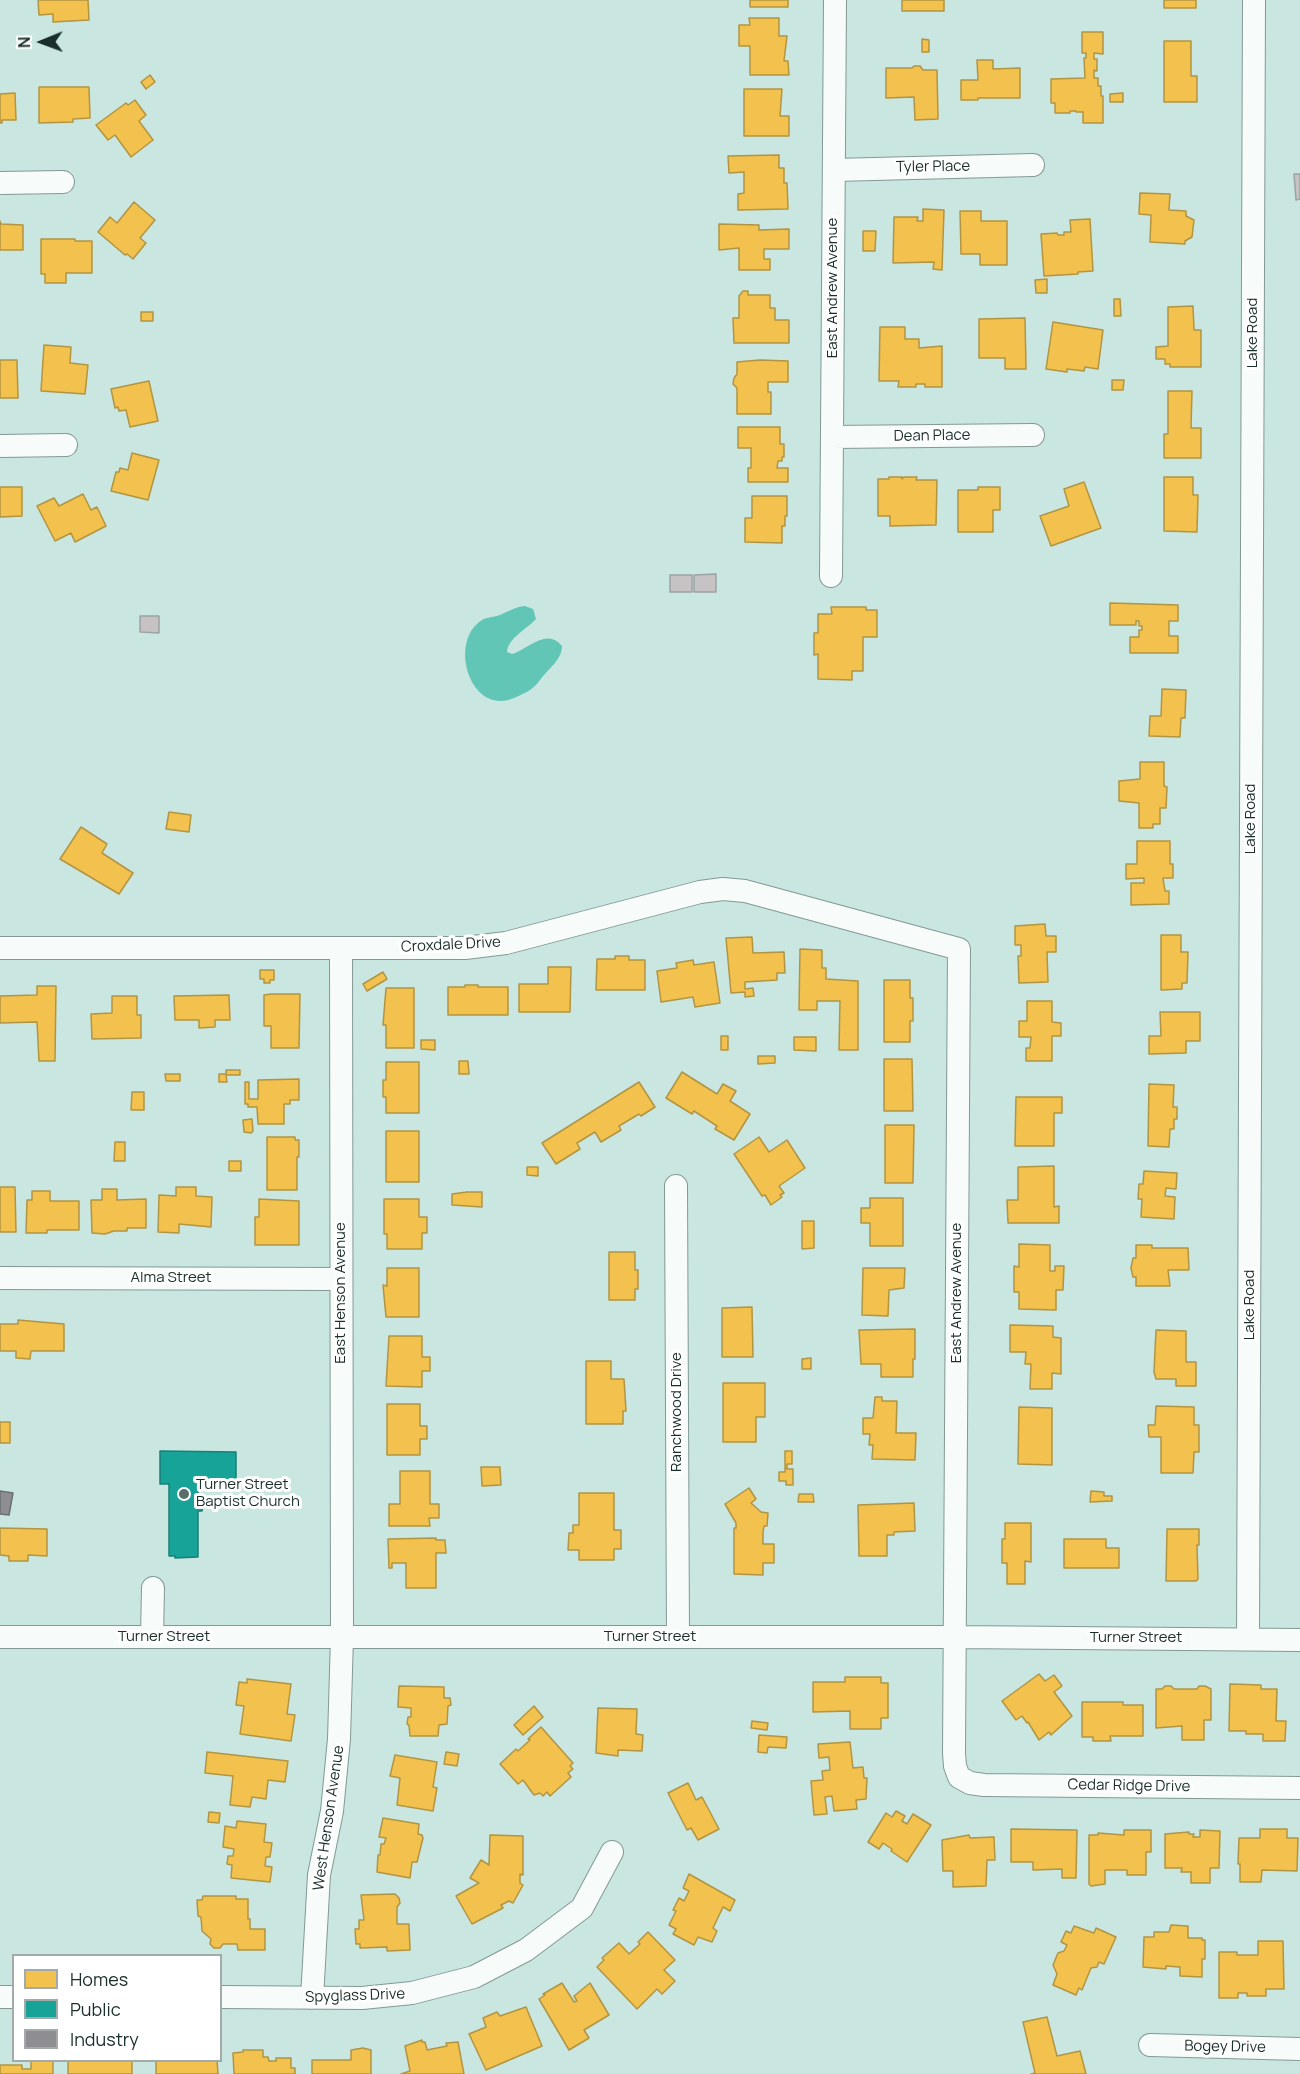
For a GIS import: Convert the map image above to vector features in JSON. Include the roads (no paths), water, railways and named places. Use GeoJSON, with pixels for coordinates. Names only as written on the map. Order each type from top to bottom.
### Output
{"type":"FeatureCollection","features":[{"type":"Feature","properties":{"kind":"street","name":"East Andrew Avenue"},"geometry":{"type":"LineString","coordinates":[[831,576],[835,0]]}},
{"type":"Feature","properties":{"kind":"street","name":"Lake Road"},"geometry":{"type":"LineString","coordinates":[[1248,1638],[1254,0]]}},
{"type":"Feature","properties":{"kind":"street","name":"Tyler Place"},"geometry":{"type":"LineString","coordinates":[[834,170],[1033,165]]}},
{"type":"Feature","properties":{"kind":"street"},"geometry":{"type":"LineString","coordinates":[[0,183],[63,182]]}},
{"type":"Feature","properties":{"kind":"street","name":"Dean Place"},"geometry":{"type":"LineString","coordinates":[[832,437],[1033,435]]}},
{"type":"Feature","properties":{"kind":"street"},"geometry":{"type":"LineString","coordinates":[[0,446],[66,445]]}},
{"type":"Feature","properties":{"kind":"street","name":"Croxdale Drive"},"geometry":{"type":"LineString","coordinates":[[0,948],[465,948],[506,943],[700,892],[723,889],[745,891],[959,949]]}},
{"type":"Feature","properties":{"kind":"street","name":"East Henson Avenue"},"geometry":{"type":"LineString","coordinates":[[341,948],[342,1638]]}},
{"type":"Feature","properties":{"kind":"street","name":"East Andrew Avenue"},"geometry":{"type":"LineString","coordinates":[[959,949],[954,1752],[959,1777]]}},
{"type":"Feature","properties":{"kind":"street","name":"Ranchwood Drive"},"geometry":{"type":"LineString","coordinates":[[676,1186],[678,1637]]}},
{"type":"Feature","properties":{"kind":"street","name":"Alma Street"},"geometry":{"type":"LineString","coordinates":[[0,1278],[341,1279]]}},
{"type":"Feature","properties":{"kind":"street"},"geometry":{"type":"LineString","coordinates":[[152,1637],[153,1588]]}},
{"type":"Feature","properties":{"kind":"street","name":"Turner Street"},"geometry":{"type":"LineString","coordinates":[[0,1637],[956,1637],[1300,1640]]}},
{"type":"Feature","properties":{"kind":"street","name":"West Henson Avenue"},"geometry":{"type":"LineString","coordinates":[[312,1998],[319,1875],[332,1811],[339,1739],[342,1638]]}},
{"type":"Feature","properties":{"kind":"street","name":"Cedar Ridge Drive"},"geometry":{"type":"LineString","coordinates":[[959,1777],[970,1783],[984,1785],[1300,1788]]}},
{"type":"Feature","properties":{"kind":"street","name":"Spyglass Drive"},"geometry":{"type":"LineString","coordinates":[[222,1997],[362,1998],[412,1994],[474,1977],[526,1950],[582,1908],[612,1851]]}},
{"type":"Feature","properties":{"kind":"street","name":"Bogey Drive"},"geometry":{"type":"LineString","coordinates":[[1150,2045],[1300,2049]]}},
{"type":"Feature","properties":{"kind":"place","name":"Turner Street Baptist Church"},"geometry":{"type":"Point","coordinates":[184,1494]}}]}
